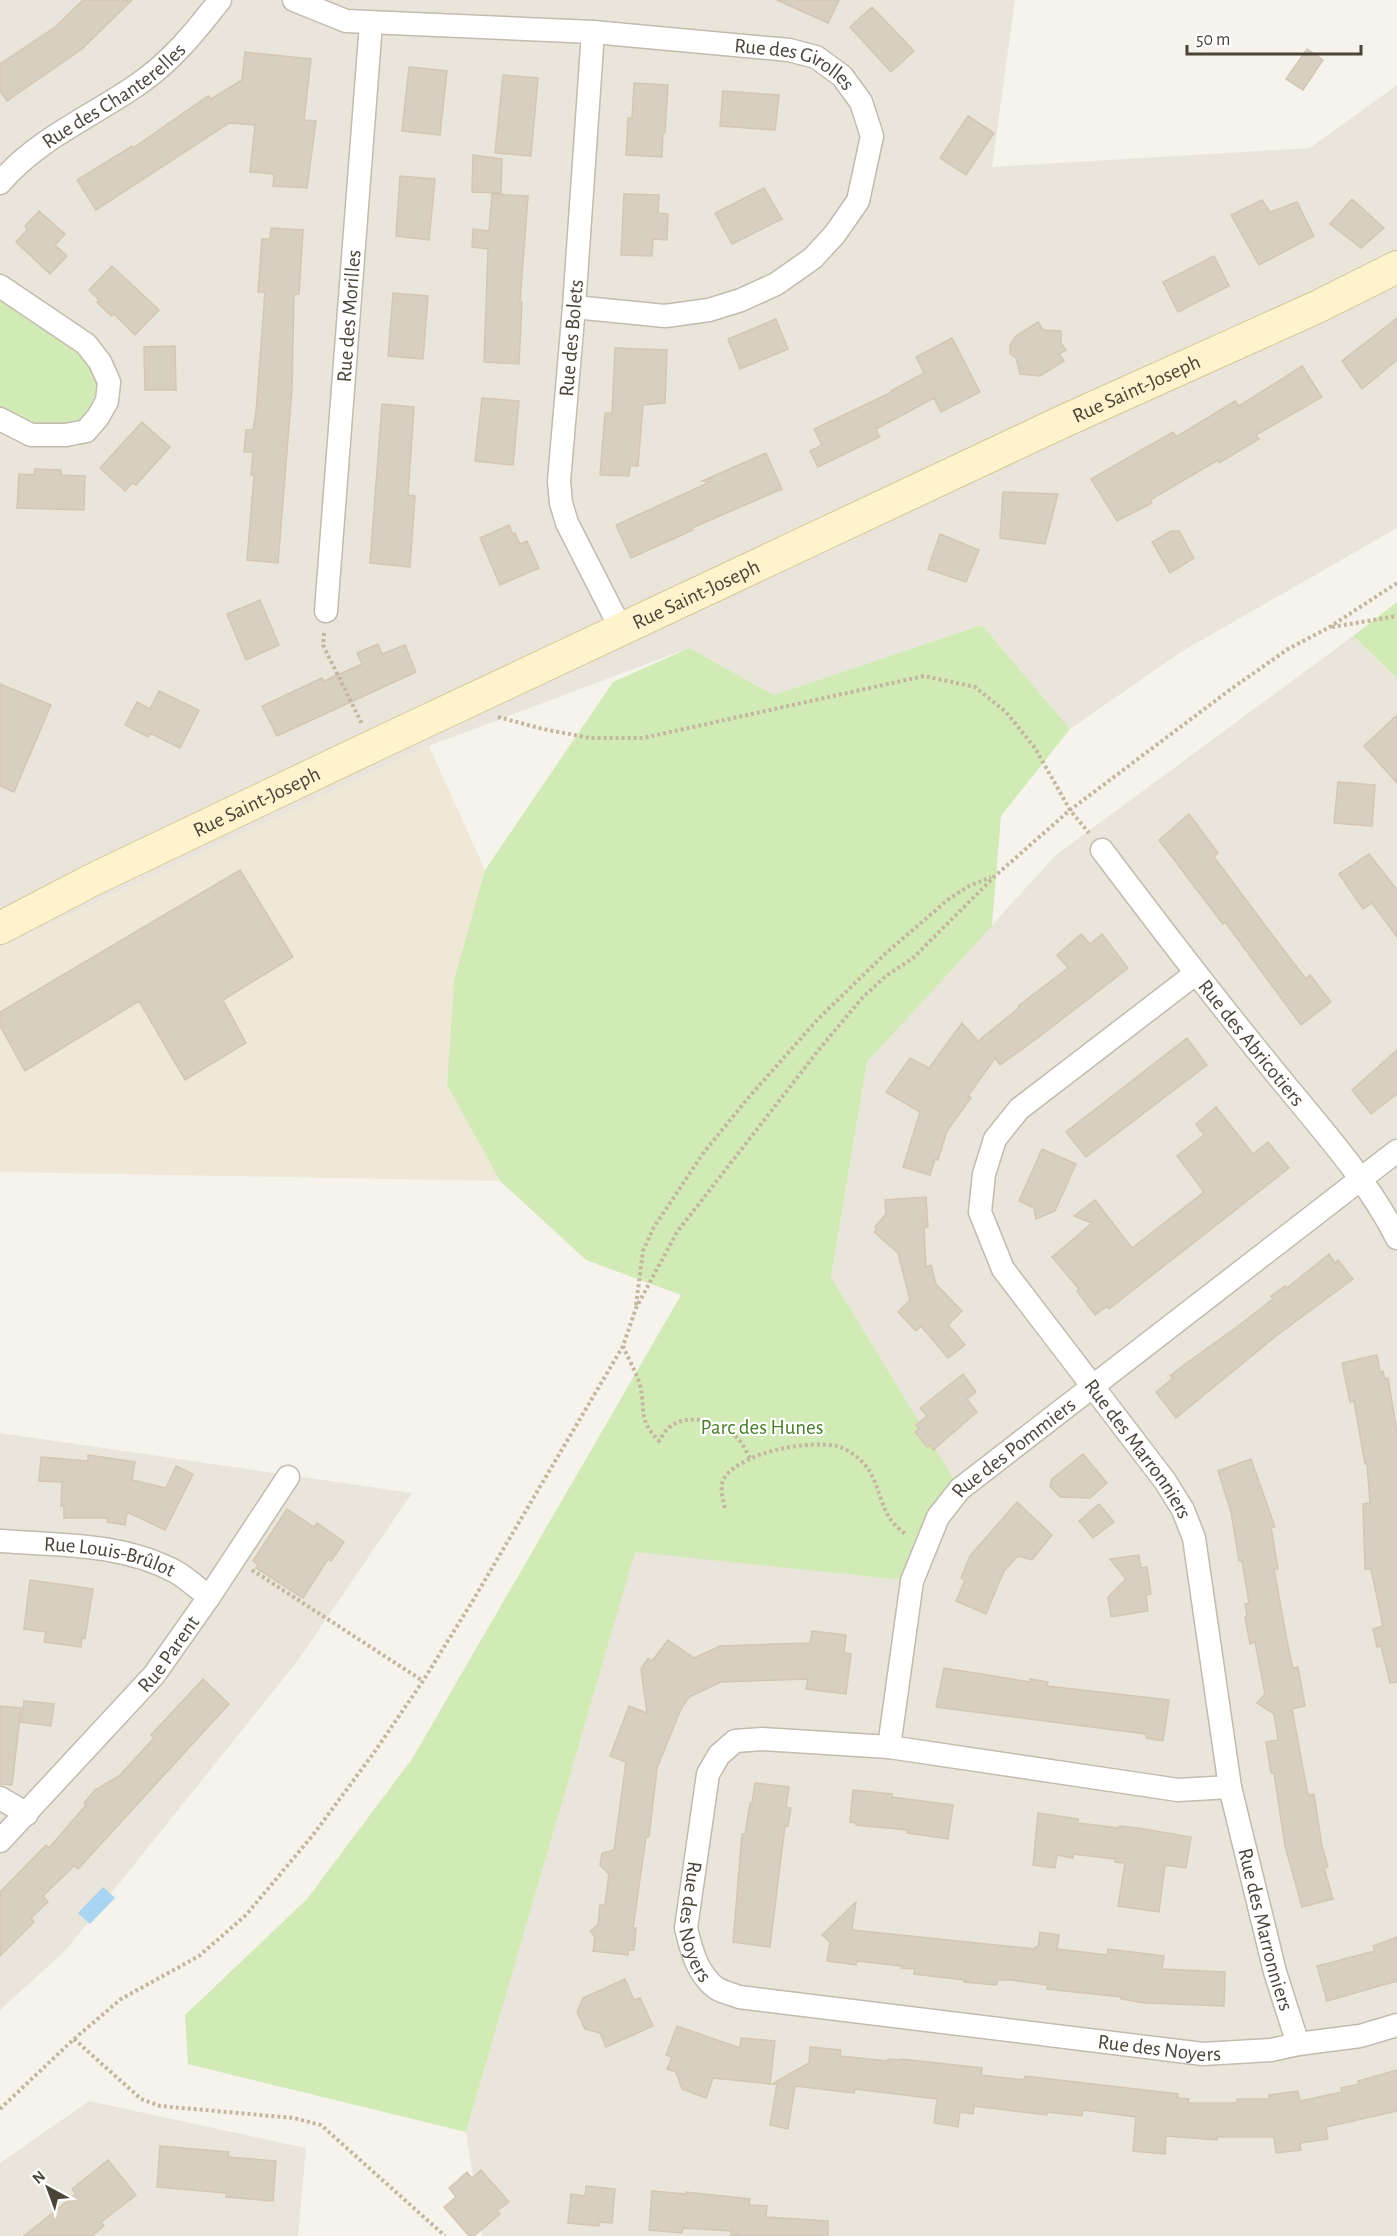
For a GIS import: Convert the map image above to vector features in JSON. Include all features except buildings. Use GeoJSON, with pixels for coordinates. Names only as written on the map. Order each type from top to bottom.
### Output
{"type":"FeatureCollection","features":[{"type":"Feature","properties":{"kind":"street","name":"Rue des Chanterelles"},"geometry":{"type":"LineString","coordinates":[[0,183],[33,151],[138,85],[168,61],[220,0]]}},
{"type":"Feature","properties":{"kind":"street","name":"Rue des Girolles"},"geometry":{"type":"LineString","coordinates":[[294,0],[346,21],[593,32],[789,50],[816,57],[842,76],[861,102],[872,136],[858,201],[835,234],[813,258],[776,284],[741,300],[709,310],[665,316],[574,307]]}},
{"type":"Feature","properties":{"kind":"street","name":"Rue des Morilles"},"geometry":{"type":"LineString","coordinates":[[326,611],[371,23]]}},
{"type":"Feature","properties":{"kind":"street","name":"Rue des Bolets"},"geometry":{"type":"LineString","coordinates":[[593,32],[560,481],[561,503],[576,542],[621,629]]}},
{"type":"Feature","properties":{"kind":"street","name":"Rue Saint-Joseph"},"geometry":{"type":"LineString","coordinates":[[0,928],[94,879],[373,746],[1064,421],[1317,307],[1397,267]]}},
{"type":"Feature","properties":{"kind":"street"},"geometry":{"type":"LineString","coordinates":[[0,286],[86,344],[100,362],[108,382],[107,401],[98,417],[86,431],[66,435],[31,435],[0,419]]}},
{"type":"Feature","properties":{"kind":"street","name":"Rue des Abricotiers"},"geometry":{"type":"LineString","coordinates":[[1102,850],[1195,974],[1361,1179],[1386,1216],[1397,1238]]}},
{"type":"Feature","properties":{"kind":"street","name":"Rue des Marronniers"},"geometry":{"type":"LineString","coordinates":[[1195,974],[1019,1109],[995,1139],[984,1174],[980,1212],[1003,1269],[1165,1482],[1183,1510],[1194,1538],[1230,1787],[1275,1972],[1298,2044]]}},
{"type":"Feature","properties":{"kind":"street","name":"Rue des Pommiers"},"geometry":{"type":"LineString","coordinates":[[889,1747],[912,1581],[938,1517],[960,1489],[1095,1387],[1397,1151]]}},
{"type":"Feature","properties":{"kind":"street","name":"Rue Parent"},"geometry":{"type":"LineString","coordinates":[[0,1841],[154,1675],[209,1597],[288,1477]]}},
{"type":"Feature","properties":{"kind":"street","name":"Rue Louis-Brûlot"},"geometry":{"type":"LineString","coordinates":[[0,1541],[97,1547],[146,1558],[177,1573],[209,1597]]}},
{"type":"Feature","properties":{"kind":"street","name":"Rue des Noyers"},"geometry":{"type":"LineString","coordinates":[[1230,1787],[1178,1790],[889,1747],[762,1739],[735,1741],[719,1755],[708,1774],[686,1928],[691,1951],[701,1971],[716,1988],[739,1997],[1203,2054],[1271,2050],[1360,2036],[1397,2025]]}},
{"type":"Feature","properties":{"kind":"street"},"geometry":{"type":"LineString","coordinates":[[0,1798],[27,1814]]}},
{"type":"Feature","properties":{"kind":"path"},"geometry":{"type":"LineString","coordinates":[[0,2109],[74,2039],[121,1999],[199,1956],[246,1915],[313,1835],[423,1681],[472,1602],[623,1346],[636,1308],[677,1232],[821,1047],[863,997],[886,976],[913,958],[995,876],[1071,810],[1259,669],[1397,583]]}},
{"type":"Feature","properties":{"kind":"path"},"geometry":{"type":"LineString","coordinates":[[326,611],[323,645],[373,746]]}},
{"type":"Feature","properties":{"kind":"path"},"geometry":{"type":"LineString","coordinates":[[1328,628],[1397,616]]}},
{"type":"Feature","properties":{"kind":"path"},"geometry":{"type":"LineString","coordinates":[[458,707],[543,729],[590,738],[643,738],[924,676],[975,687],[1006,712],[1035,748],[1071,810],[1102,850]]}},
{"type":"Feature","properties":{"kind":"path"},"geometry":{"type":"LineString","coordinates":[[636,1308],[643,1251],[654,1227],[704,1152],[749,1097],[818,1019],[894,947],[950,898],[969,886],[995,876]]}},
{"type":"Feature","properties":{"kind":"path"},"geometry":{"type":"LineString","coordinates":[[623,1346],[640,1385],[642,1416],[650,1431],[659,1441],[670,1426],[681,1421],[711,1421],[740,1441],[750,1458]]}},
{"type":"Feature","properties":{"kind":"path"},"geometry":{"type":"LineString","coordinates":[[725,1508],[722,1496],[723,1481],[727,1472],[750,1458],[777,1450],[816,1444],[839,1447],[857,1457],[869,1470],[891,1520],[923,1553]]}},
{"type":"Feature","properties":{"kind":"path"},"geometry":{"type":"LineString","coordinates":[[234,1559],[423,1681]]}},
{"type":"Feature","properties":{"kind":"path"},"geometry":{"type":"LineString","coordinates":[[74,2039],[141,2099],[160,2106],[294,2118],[321,2125],[445,2236]]}},
{"type":"Feature","properties":{"kind":"shaded area"},"geometry":{"type":"Polygon","coordinates":[[[0,0],[1015,0],[992,167],[1310,148],[1397,85],[1397,528],[1181,652],[1070,729],[982,625],[774,695],[689,648],[429,746],[0,948],[0,0]]]}},
{"type":"Feature","properties":{"kind":"shaded area"},"geometry":{"type":"Polygon","coordinates":[[[1353,636],[1397,678],[1397,2236],[482,2236],[466,2132],[635,1551],[912,1581],[960,1489],[831,1277],[867,1062],[1056,855],[1353,636]]]}},
{"type":"Feature","properties":{"kind":"shaded area"},"geometry":{"type":"Polygon","coordinates":[[[429,746],[485,870],[454,980],[447,1085],[500,1181],[0,1172],[0,948],[429,746]]]}},
{"type":"Feature","properties":{"kind":"shaded area"},"geometry":{"type":"Polygon","coordinates":[[[0,1433],[412,1493],[299,1659],[65,1951],[0,2010],[0,1433]]]}},
{"type":"Feature","properties":{"kind":"shaded area"},"geometry":{"type":"Polygon","coordinates":[[[89,2101],[306,2148],[298,2236],[0,2236],[0,2163],[89,2101]]]}},
{"type":"Feature","properties":{"kind":"green space"},"geometry":{"type":"Polygon","coordinates":[[[0,286],[86,344],[107,401],[66,435],[0,419],[0,286]]]}},
{"type":"Feature","properties":{"kind":"green space"},"geometry":{"type":"Polygon","coordinates":[[[1397,602],[1397,678],[1353,636],[1397,602]]]}},
{"type":"Feature","properties":{"kind":"green space","name":"Parc des Hunes"},"geometry":{"type":"Polygon","coordinates":[[[982,625],[1070,729],[1001,816],[992,926],[867,1062],[831,1277],[960,1489],[912,1581],[635,1552],[466,2132],[188,2064],[185,2015],[307,1899],[412,1759],[681,1295],[586,1260],[500,1181],[447,1085],[454,980],[485,870],[613,682],[689,648],[774,695],[982,625]]]}},
{"type":"Feature","properties":{"kind":"water"},"geometry":{"type":"Polygon","coordinates":[[[103,1887],[115,1898],[90,1924],[78,1913],[103,1887]]]}}]}
